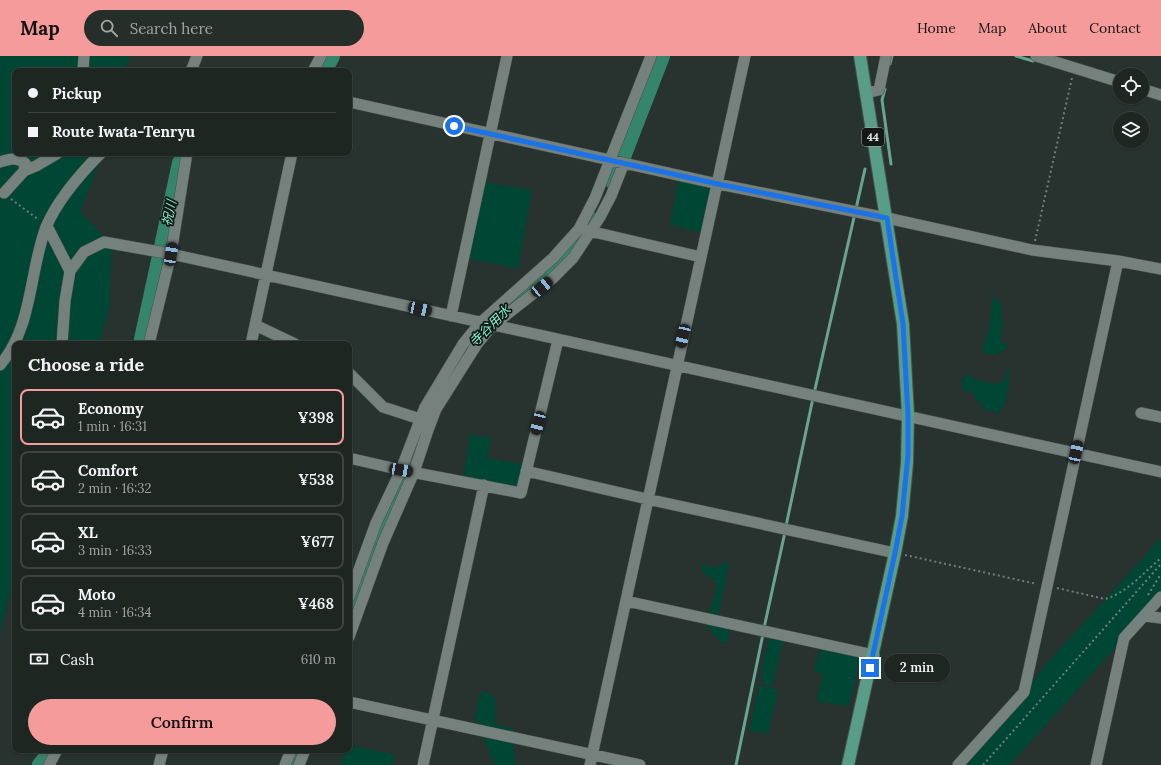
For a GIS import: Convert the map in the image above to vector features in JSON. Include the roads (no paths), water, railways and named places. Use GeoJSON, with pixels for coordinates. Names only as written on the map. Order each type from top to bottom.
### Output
{"type":"FeatureCollection","features":[{"type":"Feature","properties":{"kind":"main road","name":"44"},"geometry":{"type":"LineString","coordinates":[[848,765],[874,655],[902,516],[907,459],[908,415],[903,324],[860,56]]}},
{"type":"Feature","properties":{"kind":"street"},"geometry":{"type":"LineString","coordinates":[[83,68],[84,56]]}},
{"type":"Feature","properties":{"kind":"street"},"geometry":{"type":"LineString","coordinates":[[192,68],[197,56]]}},
{"type":"Feature","properties":{"kind":"street"},"geometry":{"type":"LineString","coordinates":[[315,68],[321,56]]}},
{"type":"Feature","properties":{"kind":"street"},"geometry":{"type":"LineString","coordinates":[[451,316],[507,56]]}},
{"type":"Feature","properties":{"kind":"street"},"geometry":{"type":"LineString","coordinates":[[352,589],[376,523],[401,470],[425,407],[463,344],[480,323],[553,258],[579,229],[595,198],[651,56]]}},
{"type":"Feature","properties":{"kind":"street"},"geometry":{"type":"LineString","coordinates":[[592,760],[647,499],[718,184],[745,56]]}},
{"type":"Feature","properties":{"kind":"street"},"geometry":{"type":"LineString","coordinates":[[866,93],[879,90],[886,56]]}},
{"type":"Feature","properties":{"kind":"street"},"geometry":{"type":"LineString","coordinates":[[1040,57],[1113,80]]}},
{"type":"Feature","properties":{"kind":"street"},"geometry":{"type":"LineString","coordinates":[[1149,92],[1161,96]]}},
{"type":"Feature","properties":{"kind":"street"},"geometry":{"type":"LineString","coordinates":[[352,103],[718,184],[887,218],[1032,250],[1118,261],[1161,269]]}},
{"type":"Feature","properties":{"kind":"street"},"geometry":{"type":"LineString","coordinates":[[4,193],[24,171],[52,156]]}},
{"type":"Feature","properties":{"kind":"street"},"geometry":{"type":"LineString","coordinates":[[16,341],[28,302],[35,264],[47,226],[63,197],[98,156]]}},
{"type":"Feature","properties":{"kind":"street"},"geometry":{"type":"LineString","coordinates":[[150,341],[171,254],[187,156]]}},
{"type":"Feature","properties":{"kind":"street"},"geometry":{"type":"LineString","coordinates":[[251,341],[291,156]]}},
{"type":"Feature","properties":{"kind":"street"},"geometry":{"type":"LineString","coordinates":[[0,162],[11,158],[19,159],[24,163],[24,171]]}},
{"type":"Feature","properties":{"kind":"street"},"geometry":{"type":"LineString","coordinates":[[352,629],[383,543],[414,472],[436,409],[473,349],[492,326],[557,274],[573,258],[591,232],[611,196],[624,163]]}},
{"type":"Feature","properties":{"kind":"street"},"geometry":{"type":"LineString","coordinates":[[47,226],[70,271]]}},
{"type":"Feature","properties":{"kind":"street"},"geometry":{"type":"LineString","coordinates":[[579,229],[701,257]]}},
{"type":"Feature","properties":{"kind":"street"},"geometry":{"type":"LineString","coordinates":[[62,341],[65,301],[70,271],[84,252],[104,242],[171,254],[492,326],[908,415],[1161,472]]}},
{"type":"Feature","properties":{"kind":"street"},"geometry":{"type":"LineString","coordinates":[[958,765],[1024,692],[1118,261]]}},
{"type":"Feature","properties":{"kind":"street"},"geometry":{"type":"LineString","coordinates":[[255,325],[289,341]]}},
{"type":"Feature","properties":{"kind":"street"},"geometry":{"type":"LineString","coordinates":[[352,459],[401,470],[521,493],[558,340]]}},
{"type":"Feature","properties":{"kind":"street"},"geometry":{"type":"LineString","coordinates":[[0,365],[12,347]]}},
{"type":"Feature","properties":{"kind":"street"},"geometry":{"type":"LineString","coordinates":[[352,376],[383,407],[420,419]]}},
{"type":"Feature","properties":{"kind":"street"},"geometry":{"type":"LineString","coordinates":[[1141,413],[1161,417]]}},
{"type":"Feature","properties":{"kind":"street"},"geometry":{"type":"LineString","coordinates":[[526,471],[895,553]]}},
{"type":"Feature","properties":{"kind":"street"},"geometry":{"type":"LineString","coordinates":[[423,765],[484,485]]}},
{"type":"Feature","properties":{"kind":"street"},"geometry":{"type":"LineString","coordinates":[[1096,765],[1124,638],[1161,597]]}},
{"type":"Feature","properties":{"kind":"street"},"geometry":{"type":"LineString","coordinates":[[626,601],[874,655]]}},
{"type":"Feature","properties":{"kind":"street"},"geometry":{"type":"LineString","coordinates":[[1144,616],[1161,618]]}},
{"type":"Feature","properties":{"kind":"street"},"geometry":{"type":"LineString","coordinates":[[352,703],[433,720],[592,760],[640,765]]}},
{"type":"Feature","properties":{"kind":"street"},"geometry":{"type":"LineString","coordinates":[[49,765],[55,753]]}},
{"type":"Feature","properties":{"kind":"street"},"geometry":{"type":"LineString","coordinates":[[159,765],[162,753]]}},
{"type":"Feature","properties":{"kind":"street"},"geometry":{"type":"LineString","coordinates":[[285,765],[290,753]]}},
{"type":"Feature","properties":{"kind":"street"},"geometry":{"type":"LineString","coordinates":[[299,765],[304,753]]}},
{"type":"Feature","properties":{"kind":"waterway","name":"祝川"},"geometry":{"type":"LineString","coordinates":[[325,68],[331,56]]}},
{"type":"Feature","properties":{"kind":"waterway","name":"寺谷用水"},"geometry":{"type":"LineString","coordinates":[[613,180],[661,56]]}},
{"type":"Feature","properties":{"kind":"waterway"},"geometry":{"type":"LineString","coordinates":[[890,64],[892,56]]}},
{"type":"Feature","properties":{"kind":"waterway"},"geometry":{"type":"LineString","coordinates":[[1016,56],[1033,61],[1035,57]]}},
{"type":"Feature","properties":{"kind":"waterway"},"geometry":{"type":"LineString","coordinates":[[885,89],[882,100],[891,164]]}},
{"type":"Feature","properties":{"kind":"waterway","name":"祝川"},"geometry":{"type":"LineString","coordinates":[[143,341],[181,163]]}},
{"type":"Feature","properties":{"kind":"waterway"},"geometry":{"type":"LineString","coordinates":[[786,526],[813,398],[865,169]]}},
{"type":"Feature","properties":{"kind":"waterway","name":"寺谷用水"},"geometry":{"type":"LineString","coordinates":[[505,309],[562,260],[592,221]]}},
{"type":"Feature","properties":{"kind":"waterway","name":"寺谷用水"},"geometry":{"type":"LineString","coordinates":[[441,392],[472,340],[483,328]]}},
{"type":"Feature","properties":{"kind":"waterway","name":"寺谷用水"},"geometry":{"type":"LineString","coordinates":[[352,610],[376,543],[411,462],[424,427]]}},
{"type":"Feature","properties":{"kind":"waterway"},"geometry":{"type":"LineString","coordinates":[[764,628],[785,532]]}},
{"type":"Feature","properties":{"kind":"waterway"},"geometry":{"type":"LineString","coordinates":[[736,765],[763,634]]}},
{"type":"Feature","properties":{"kind":"waterway","name":"祝川"},"geometry":{"type":"LineString","coordinates":[[41,765],[50,753]]}},
{"type":"Feature","properties":{"kind":"waterway","name":"寺谷用水"},"geometry":{"type":"LineString","coordinates":[[293,765],[298,753]]}}]}
